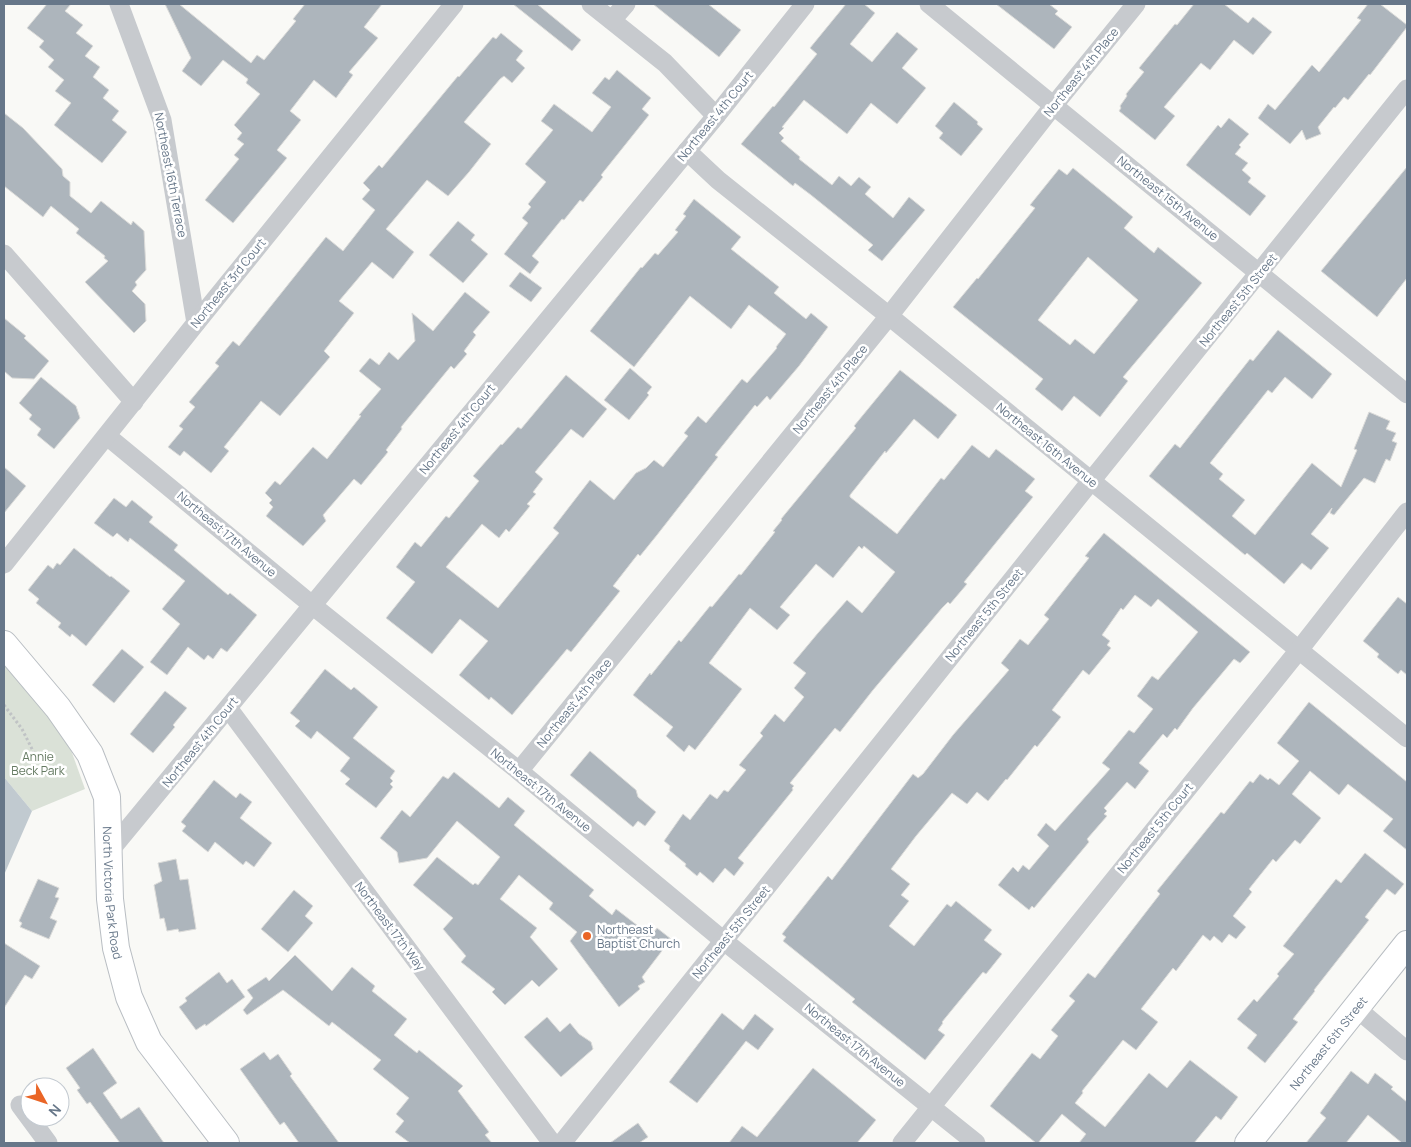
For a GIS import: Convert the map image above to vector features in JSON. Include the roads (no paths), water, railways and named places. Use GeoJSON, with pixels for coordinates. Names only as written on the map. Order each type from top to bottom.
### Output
{"type":"FeatureCollection","features":[{"type":"Feature","properties":{"kind":"street","name":"Northeast 16th Terrace"},"geometry":{"type":"LineString","coordinates":[[119,4],[162,120],[196,323]]}},
{"type":"Feature","properties":{"kind":"street","name":"Northeast 3rd Court"},"geometry":{"type":"LineString","coordinates":[[4,564],[454,4]]}},
{"type":"Feature","properties":{"kind":"street"},"geometry":{"type":"LineString","coordinates":[[591,4],[666,63],[716,116]]}},
{"type":"Feature","properties":{"kind":"street"},"geometry":{"type":"LineString","coordinates":[[612,20],[626,4]]}},
{"type":"Feature","properties":{"kind":"street","name":"Northeast 4th Court"},"geometry":{"type":"LineString","coordinates":[[108,853],[716,116],[805,4]]}},
{"type":"Feature","properties":{"kind":"street","name":"Northeast 15th Avenue"},"geometry":{"type":"LineString","coordinates":[[929,4],[1407,394]]}},
{"type":"Feature","properties":{"kind":"street","name":"Northeast 4th Place"},"geometry":{"type":"LineString","coordinates":[[519,771],[889,316],[1054,105],[1136,4]]}},
{"type":"Feature","properties":{"kind":"street","name":"Northeast 5th Street"},"geometry":{"type":"LineString","coordinates":[[562,1143],[1407,89]]}},
{"type":"Feature","properties":{"kind":"street","name":"Northeast 16th Avenue"},"geometry":{"type":"LineString","coordinates":[[687,151],[718,180],[889,316],[1407,738]]}},
{"type":"Feature","properties":{"kind":"street"},"geometry":{"type":"LineString","coordinates":[[4,254],[134,402]]}},
{"type":"Feature","properties":{"kind":"street","name":"Northeast 17th Avenue"},"geometry":{"type":"LineString","coordinates":[[107,436],[312,605],[519,771],[724,941],[976,1143]]}},
{"type":"Feature","properties":{"kind":"street","name":"Northeast 5th Court"},"geometry":{"type":"LineString","coordinates":[[902,1143],[1299,650],[1407,512]]}},
{"type":"Feature","properties":{"kind":"street","name":"North Victoria Park Road"},"geometry":{"type":"LineString","coordinates":[[4,644],[58,708],[90,754],[107,797],[110,899],[116,948],[129,997],[149,1042],[226,1143]]}},
{"type":"Feature","properties":{"kind":"street","name":"Northeast 17th Way"},"geometry":{"type":"LineString","coordinates":[[228,708],[552,1143]]}},
{"type":"Feature","properties":{"kind":"street","name":"Northeast 6th Street"},"geometry":{"type":"LineString","coordinates":[[1248,1143],[1407,944]]}},
{"type":"Feature","properties":{"kind":"street"},"geometry":{"type":"LineString","coordinates":[[1356,1008],[1407,1050]]}},
{"type":"Feature","properties":{"kind":"street"},"geometry":{"type":"LineString","coordinates":[[36,1127],[48,1143]]}},
{"type":"Feature","properties":{"kind":"place","name":"Northeast Baptist Church"},"geometry":{"type":"Point","coordinates":[587,936]}},
{"type":"Feature","properties":{"kind":"park label","name":"Annie Beck Park"},"geometry":{"type":"Point","coordinates":[38,763]}}]}
